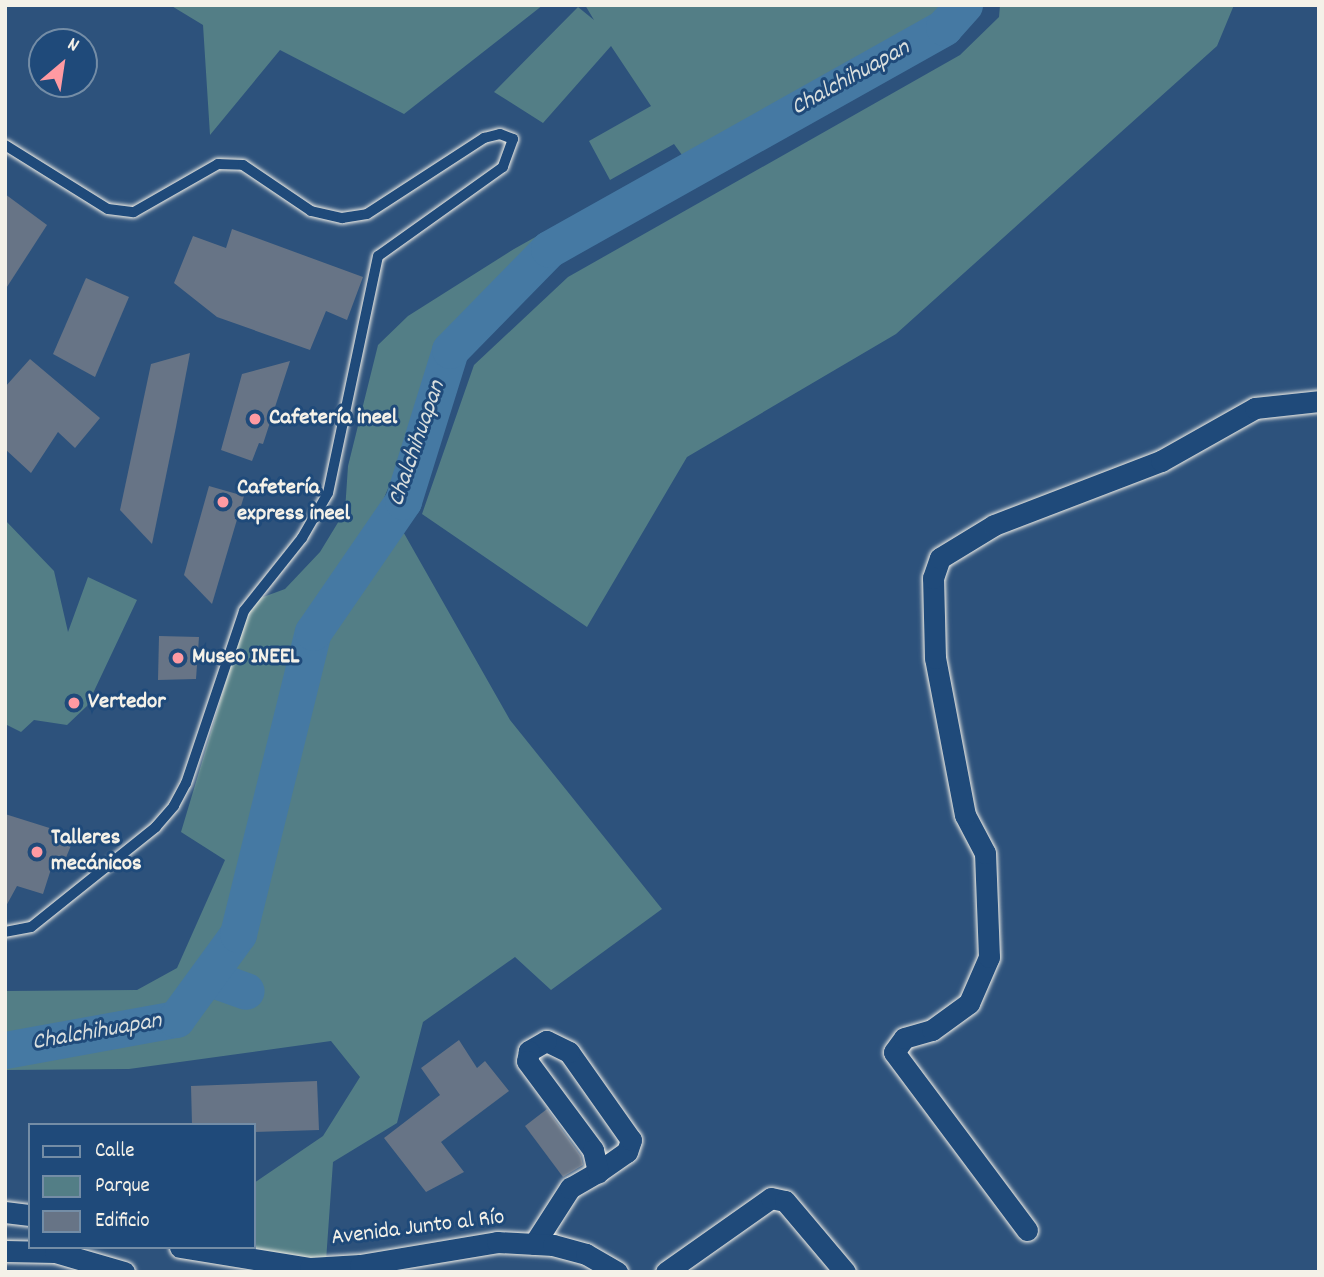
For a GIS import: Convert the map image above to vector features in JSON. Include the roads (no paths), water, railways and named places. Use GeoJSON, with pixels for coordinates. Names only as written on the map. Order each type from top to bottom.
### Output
{"type":"FeatureCollection","features":[{"type":"Feature","properties":{"kind":"street"},"geometry":{"type":"LineString","coordinates":[[1027,1230],[894,1052],[904,1038],[932,1030],[969,1003],[989,957],[985,853],[965,815],[935,658],[933,578],[940,558],[994,525],[1161,461],[1255,408],[1319,401]]}},
{"type":"Feature","properties":{"kind":"street"},"geometry":{"type":"LineString","coordinates":[[534,1244],[570,1188],[598,1172],[626,1153],[631,1140],[569,1052],[546,1041],[529,1051],[527,1061],[593,1150],[598,1172]]}},
{"type":"Feature","properties":{"kind":"street"},"geometry":{"type":"LineString","coordinates":[[666,1272],[771,1198],[785,1202],[845,1272]]}},
{"type":"Feature","properties":{"kind":"street"},"geometry":{"type":"LineString","coordinates":[[5,1212],[28,1215]]}},
{"type":"Feature","properties":{"kind":"street","name":"Avenida Junto al Río"},"geometry":{"type":"LineString","coordinates":[[192,1249],[310,1268],[361,1269],[497,1242],[534,1244],[586,1254],[617,1272]]}},
{"type":"Feature","properties":{"kind":"street"},"geometry":{"type":"LineString","coordinates":[[5,1251],[55,1252],[124,1272]]}},
{"type":"Feature","properties":{"kind":"lane"},"geometry":{"type":"LineString","coordinates":[[5,145],[108,209],[134,212],[218,164],[243,165],[311,211],[342,218],[367,214],[484,138],[500,134],[513,139],[503,167],[378,256],[328,493],[302,538],[244,611],[187,783],[174,806],[156,827],[32,927],[5,932]]}},
{"type":"Feature","properties":{"kind":"waterway","name":"Chalchihuapan"},"geometry":{"type":"LineString","coordinates":[[5,1050],[176,1019],[238,934],[313,632],[403,501],[450,350],[549,249],[944,27],[964,5]]}},
{"type":"Feature","properties":{"kind":"waterway"},"geometry":{"type":"LineString","coordinates":[[207,977],[246,991]]}},
{"type":"Feature","properties":{"kind":"place","name":"Cafetería ineel"},"geometry":{"type":"Point","coordinates":[255,419]}},
{"type":"Feature","properties":{"kind":"place","name":"Cafetería express ineel"},"geometry":{"type":"Point","coordinates":[223,502]}},
{"type":"Feature","properties":{"kind":"place","name":"Museo INEEL"},"geometry":{"type":"Point","coordinates":[178,658]}},
{"type":"Feature","properties":{"kind":"place","name":"Vertedor"},"geometry":{"type":"Point","coordinates":[74,703]}},
{"type":"Feature","properties":{"kind":"place","name":"Talleres mecánicos"},"geometry":{"type":"Point","coordinates":[37,852]}}]}
